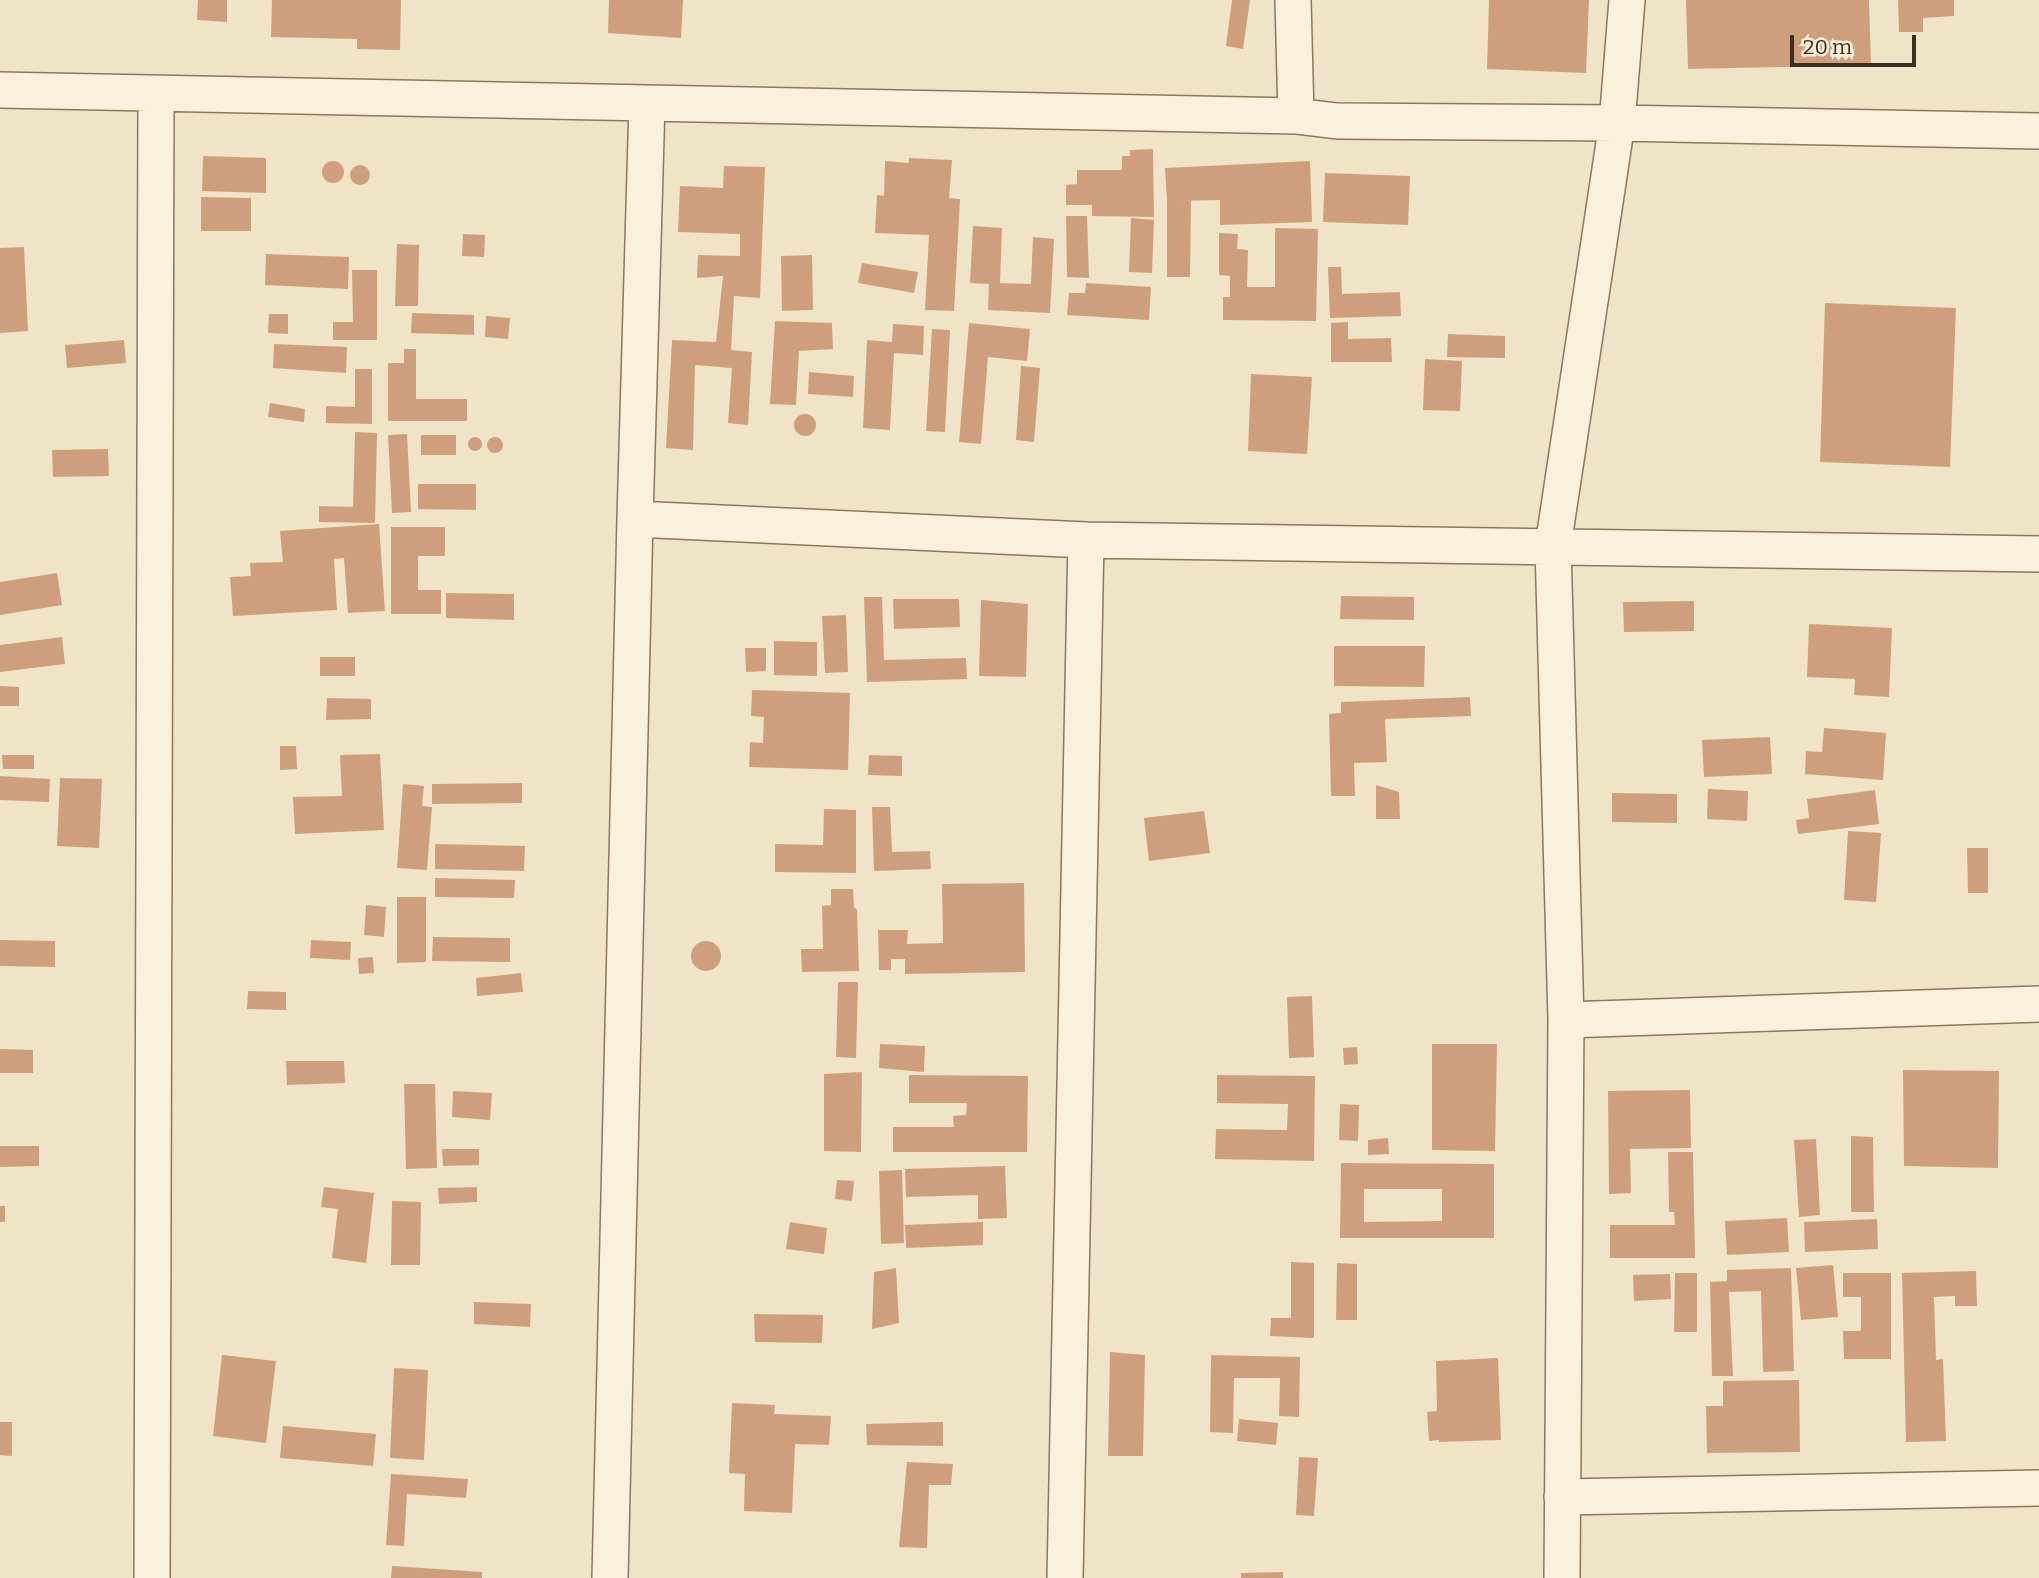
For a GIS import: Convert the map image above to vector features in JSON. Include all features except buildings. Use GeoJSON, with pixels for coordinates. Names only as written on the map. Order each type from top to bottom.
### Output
{"type":"FeatureCollection","features":[{"type":"Feature","properties":{"kind":"street"},"geometry":{"type":"LineString","coordinates":[[1293,0],[1296,116]]}},
{"type":"Feature","properties":{"kind":"street"},"geometry":{"type":"LineString","coordinates":[[1562,1578],[1566,1020],[1553,546],[1617,123],[1627,0]]}},
{"type":"Feature","properties":{"kind":"street"},"geometry":{"type":"LineString","coordinates":[[0,90],[1296,116],[1337,121],[2039,131]]}},
{"type":"Feature","properties":{"kind":"street"},"geometry":{"type":"LineString","coordinates":[[152,1578],[156,94]]}},
{"type":"Feature","properties":{"kind":"street"},"geometry":{"type":"LineString","coordinates":[[610,1578],[647,103]]}},
{"type":"Feature","properties":{"kind":"street"},"geometry":{"type":"LineString","coordinates":[[635,519],[1086,540],[2039,554]]}},
{"type":"Feature","properties":{"kind":"street"},"geometry":{"type":"LineString","coordinates":[[1065,1578],[1086,540]]}},
{"type":"Feature","properties":{"kind":"street"},"geometry":{"type":"LineString","coordinates":[[1566,1020],[2039,1003]]}},
{"type":"Feature","properties":{"kind":"street"},"geometry":{"type":"LineString","coordinates":[[1562,1497],[2039,1488]]}}]}
